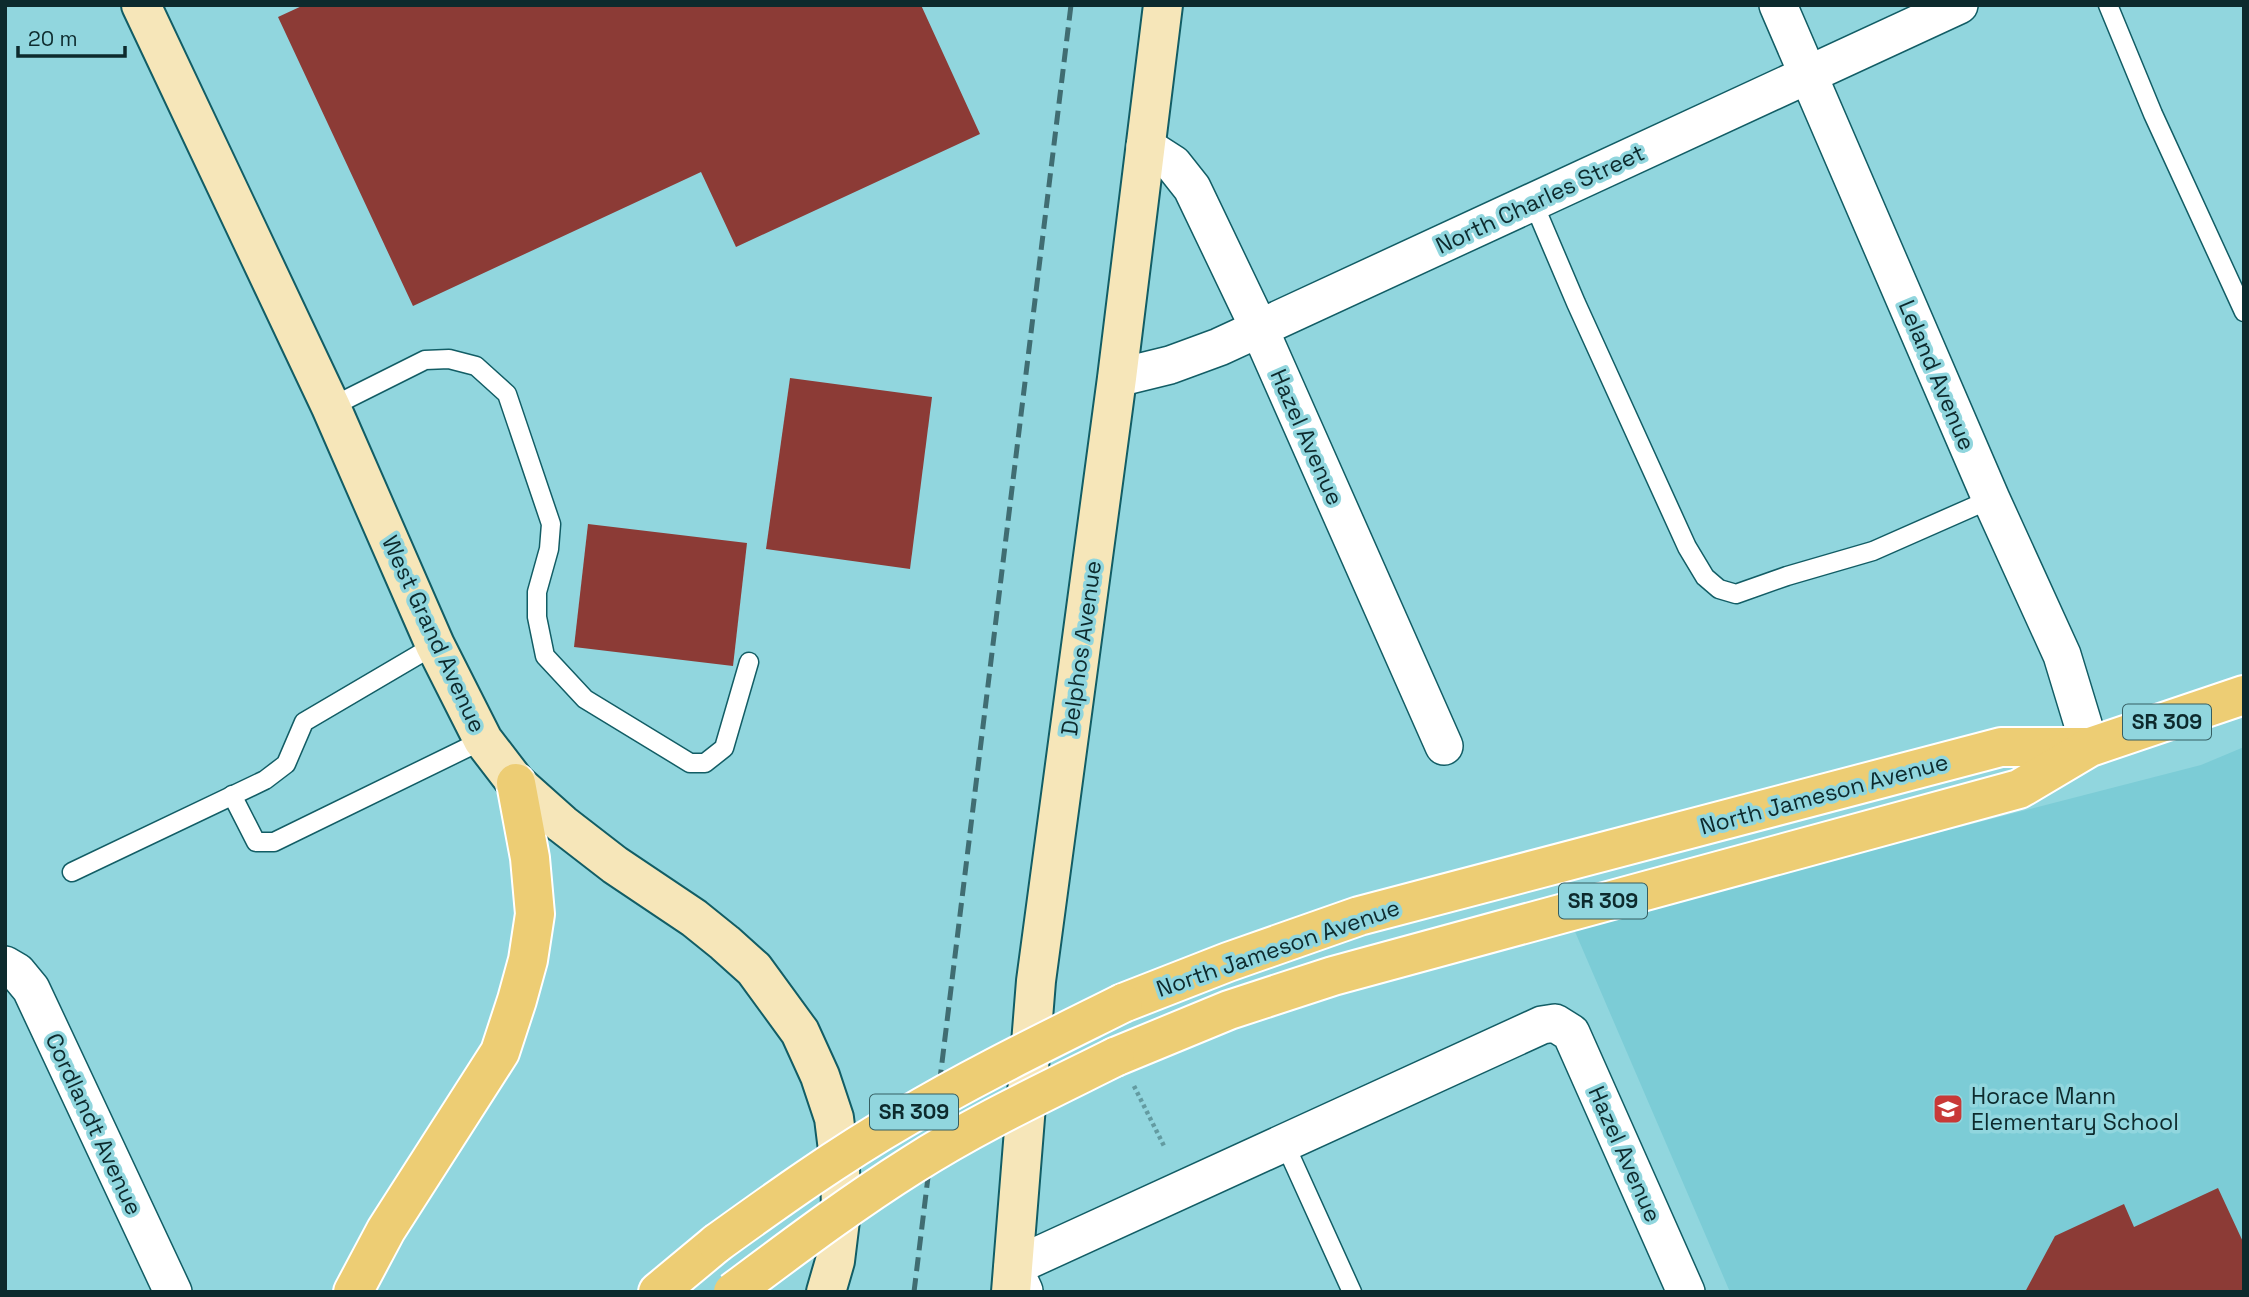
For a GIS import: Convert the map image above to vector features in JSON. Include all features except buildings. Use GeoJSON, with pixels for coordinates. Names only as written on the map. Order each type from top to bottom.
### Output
{"type":"FeatureCollection","features":[{"type":"Feature","properties":{"kind":"main road","name":"North Jameson Avenue"},"geometry":{"type":"LineString","coordinates":[[733,1292],[825,1224],[913,1164],[1002,1113],[1120,1073],[1229,1010],[1333,976],[2019,789],[2090,747],[2244,695]]}},
{"type":"Feature","properties":{"kind":"main road","name":"North Jameson Avenue"},"geometry":{"type":"LineString","coordinates":[[658,1292],[717,1243],[802,1181],[902,1119],[989,1070],[1124,1003],[1228,962],[1359,916],[2001,747],[2090,747]]}},
{"type":"Feature","properties":{"kind":"main road"},"geometry":{"type":"LineString","coordinates":[[353,1292],[386,1230],[500,1052],[509,1026],[528,960],[535,914],[530,858],[516,783]]}},
{"type":"Feature","properties":{"kind":"street","name":"West Grand Avenue"},"geometry":{"type":"LineString","coordinates":[[141,5],[331,407],[435,645],[483,740],[516,783],[562,824],[615,865],[694,918],[754,969],[800,1032],[820,1076],[834,1118],[840,1166],[841,1212],[835,1261],[826,1292]]}},
{"type":"Feature","properties":{"kind":"street","name":"Delphos Avenue"},"geometry":{"type":"LineString","coordinates":[[1016,1283],[1036,981],[1117,378],[1163,5]]}},
{"type":"Feature","properties":{"kind":"street","name":"Leland Avenue"},"geometry":{"type":"LineString","coordinates":[[1777,5],[1991,499],[2062,655],[2090,747]]}},
{"type":"Feature","properties":{"kind":"street","name":"North Charles Street"},"geometry":{"type":"LineString","coordinates":[[1117,378],[1170,365],[1219,347],[1959,5]]}},
{"type":"Feature","properties":{"kind":"street","name":"Hazel Avenue"},"geometry":{"type":"LineString","coordinates":[[1144,146],[1173,164],[1192,188],[1259,328],[1444,746]]}},
{"type":"Feature","properties":{"kind":"street","name":"Cordlandt Avenue"},"geometry":{"type":"LineString","coordinates":[[5,965],[18,972],[31,989],[173,1292]]}},
{"type":"Feature","properties":{"kind":"street","name":"Hazel Avenue"},"geometry":{"type":"LineString","coordinates":[[1284,1142],[1542,1025],[1555,1023],[1571,1033],[1686,1292]]}},
{"type":"Feature","properties":{"kind":"street"},"geometry":{"type":"LineString","coordinates":[[1016,1283],[1284,1142]]}},
{"type":"Feature","properties":{"kind":"lane"},"geometry":{"type":"LineString","coordinates":[[2108,5],[2153,114],[2244,312]]}},
{"type":"Feature","properties":{"kind":"lane"},"geometry":{"type":"LineString","coordinates":[[1533,202],[1687,547],[1705,577],[1719,589],[1736,594],[1873,551],[1991,499]]}},
{"type":"Feature","properties":{"kind":"lane"},"geometry":{"type":"LineString","coordinates":[[331,407],[425,360],[449,359],[476,366],[507,394],[551,524],[549,549],[537,592],[537,617],[545,656],[585,699],[608,714],[690,763],[705,763],[724,748],[749,662]]}},
{"type":"Feature","properties":{"kind":"lane"},"geometry":{"type":"LineString","coordinates":[[72,872],[265,780],[286,764],[304,722],[435,645]]}},
{"type":"Feature","properties":{"kind":"lane"},"geometry":{"type":"LineString","coordinates":[[232,796],[256,842],[274,842],[483,740]]}},
{"type":"Feature","properties":{"kind":"lane"},"geometry":{"type":"LineString","coordinates":[[1284,1142],[1352,1292]]}},
{"type":"Feature","properties":{"kind":"path"},"geometry":{"type":"LineString","coordinates":[[1120,1073],[1134,1086],[1165,1148]]}},
{"type":"Feature","properties":{"kind":"shaded area","name":"Horace Mann Elementary School"},"geometry":{"type":"Polygon","coordinates":[[[2244,747],[2244,1292],[1730,1292],[1573,927],[2201,765],[2244,747]]]}},
{"type":"Feature","properties":{"kind":"railway"},"geometry":{"type":"LineString","coordinates":[[914,1292],[1071,5]]}},
{"type":"Feature","properties":{"kind":"place","name":"Horace Mann Elementary School"},"geometry":{"type":"Point","coordinates":[1948,1109]}}]}
